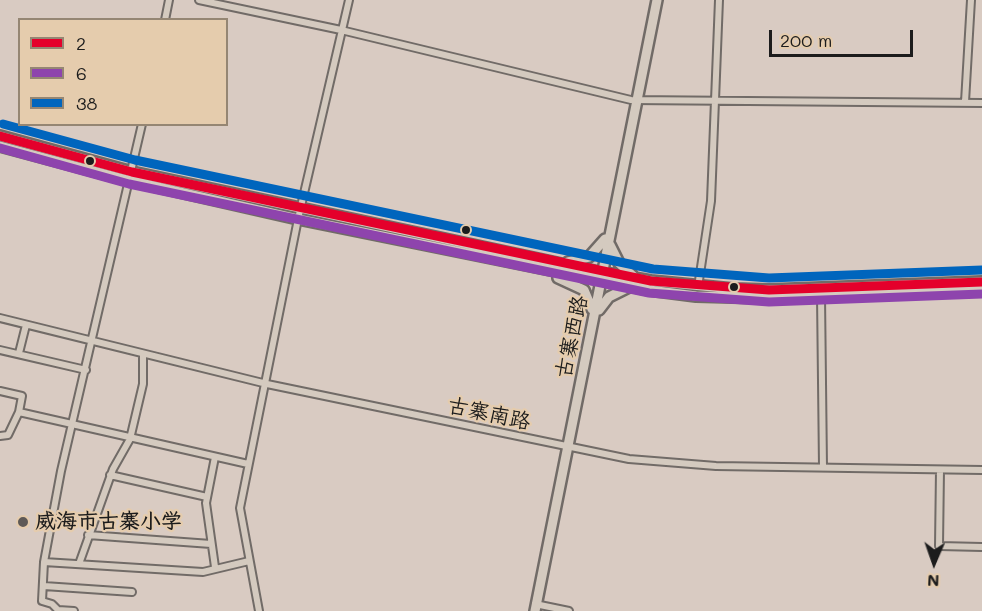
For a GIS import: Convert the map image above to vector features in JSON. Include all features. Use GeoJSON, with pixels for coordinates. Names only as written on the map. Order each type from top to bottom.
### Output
{"type":"FeatureCollection","features":[{"type":"Feature","properties":{"kind":"main road","name":"古寨西路"},"geometry":{"type":"LineString","coordinates":[[533,607],[593,313],[652,0]]}},
{"type":"Feature","properties":{"kind":"main road","name":"古寨西路"},"geometry":{"type":"LineString","coordinates":[[634,100],[657,0]]}},
{"type":"Feature","properties":{"kind":"main road"},"geometry":{"type":"LineString","coordinates":[[0,136],[131,177],[301,208],[556,263],[629,287],[732,298],[982,290]]}},
{"type":"Feature","properties":{"kind":"main road"},"geometry":{"type":"LineString","coordinates":[[0,146],[298,219],[542,270],[698,286],[769,290],[982,282]]}},
{"type":"Feature","properties":{"kind":"main road"},"geometry":{"type":"LineString","coordinates":[[556,263],[579,261],[589,257],[607,241],[618,262],[635,278]]}},
{"type":"Feature","properties":{"kind":"main road"},"geometry":{"type":"LineString","coordinates":[[542,270],[579,286],[588,297],[593,313],[609,297],[629,287]]}},
{"type":"Feature","properties":{"kind":"street"},"geometry":{"type":"LineString","coordinates":[[165,18],[169,0]]}},
{"type":"Feature","properties":{"kind":"street"},"geometry":{"type":"LineString","coordinates":[[199,0],[341,30],[634,100],[982,103]]}},
{"type":"Feature","properties":{"kind":"street"},"geometry":{"type":"LineString","coordinates":[[259,611],[240,508],[267,384],[298,219],[349,0]]}},
{"type":"Feature","properties":{"kind":"street"},"geometry":{"type":"LineString","coordinates":[[698,286],[711,201],[719,0]]}},
{"type":"Feature","properties":{"kind":"street"},"geometry":{"type":"LineString","coordinates":[[965,102],[970,0]]}},
{"type":"Feature","properties":{"kind":"street"},"geometry":{"type":"LineString","coordinates":[[74,611],[58,610],[52,604],[42,601],[44,562],[142,126]]}},
{"type":"Feature","properties":{"kind":"street"},"geometry":{"type":"LineString","coordinates":[[821,296],[823,467]]}},
{"type":"Feature","properties":{"kind":"street","name":"古寨南路"},"geometry":{"type":"LineString","coordinates":[[0,318],[267,384],[566,447],[660,464],[982,470]]}},
{"type":"Feature","properties":{"kind":"street"},"geometry":{"type":"LineString","coordinates":[[20,353],[26,325]]}},
{"type":"Feature","properties":{"kind":"street"},"geometry":{"type":"LineString","coordinates":[[0,351],[20,353],[86,370]]}},
{"type":"Feature","properties":{"kind":"street"},"geometry":{"type":"LineString","coordinates":[[79,564],[110,475],[130,439],[143,384],[143,354]]}},
{"type":"Feature","properties":{"kind":"street"},"geometry":{"type":"LineString","coordinates":[[0,391],[22,396],[19,412],[8,435],[0,436]]}},
{"type":"Feature","properties":{"kind":"street"},"geometry":{"type":"LineString","coordinates":[[19,412],[248,465]]}},
{"type":"Feature","properties":{"kind":"street"},"geometry":{"type":"LineString","coordinates":[[215,457],[207,497],[206,520],[215,567]]}},
{"type":"Feature","properties":{"kind":"street"},"geometry":{"type":"LineString","coordinates":[[940,470],[939,546],[982,547]]}},
{"type":"Feature","properties":{"kind":"street"},"geometry":{"type":"LineString","coordinates":[[110,475],[207,497]]}},
{"type":"Feature","properties":{"kind":"street"},"geometry":{"type":"LineString","coordinates":[[88,535],[211,544]]}},
{"type":"Feature","properties":{"kind":"street"},"geometry":{"type":"LineString","coordinates":[[44,562],[202,572],[215,567],[249,561]]}},
{"type":"Feature","properties":{"kind":"street"},"geometry":{"type":"LineString","coordinates":[[44,586],[132,592]]}},
{"type":"Feature","properties":{"kind":"street"},"geometry":{"type":"LineString","coordinates":[[533,607],[569,611]]}},
{"type":"Feature","properties":{"kind":"transit line","name":"38"},"geometry":{"type":"LineString","coordinates":[[3,124],[135,160],[653,269],[769,278],[982,270]]}},
{"type":"Feature","properties":{"kind":"transit line","name":"2"},"geometry":{"type":"LineString","coordinates":[[0,136],[132,172],[651,281],[769,290],[982,282]]}},
{"type":"Feature","properties":{"kind":"transit line","name":"6"},"geometry":{"type":"LineString","coordinates":[[0,148],[129,184],[649,293],[769,302],[982,294]]}},
{"type":"Feature","properties":{"kind":"place","name":"威海市古寨小学"},"geometry":{"type":"Point","coordinates":[23,522]}}]}
